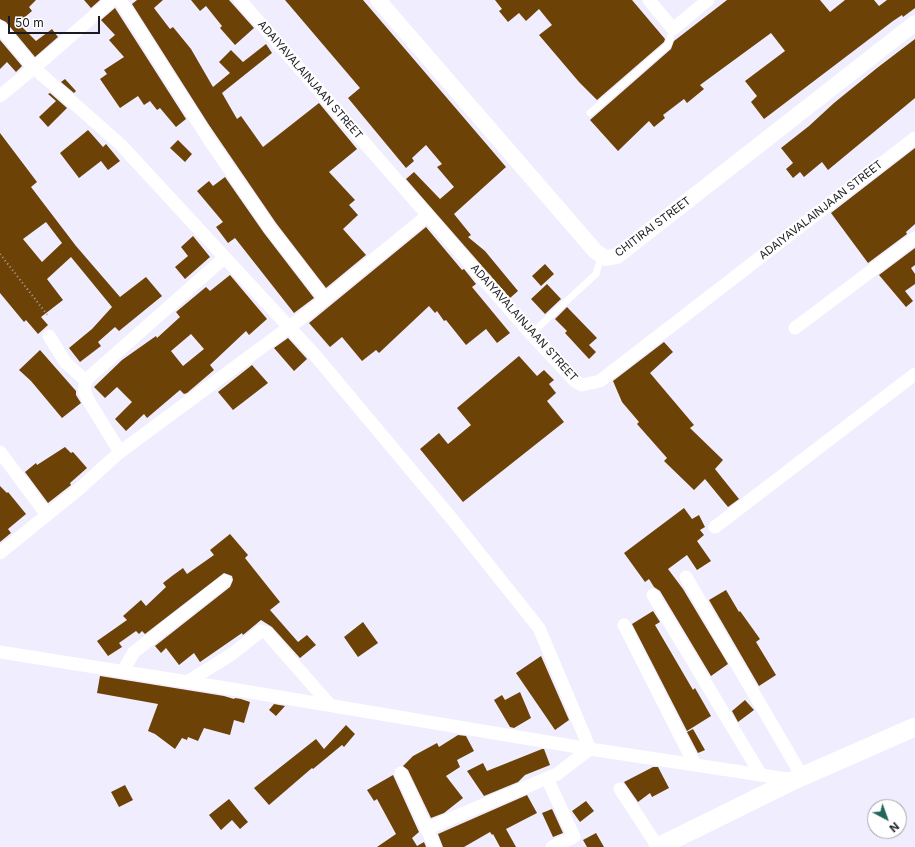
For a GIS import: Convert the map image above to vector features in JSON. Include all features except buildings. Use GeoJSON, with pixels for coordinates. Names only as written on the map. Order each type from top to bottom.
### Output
{"type":"FeatureCollection","features":[{"type":"Feature","properties":{"kind":"main road"},"geometry":{"type":"LineString","coordinates":[[658,847],[798,778],[915,727]]}},
{"type":"Feature","properties":{"kind":"street"},"geometry":{"type":"LineString","coordinates":[[0,96],[112,0]]}},
{"type":"Feature","properties":{"kind":"street"},"geometry":{"type":"LineString","coordinates":[[120,0],[210,140],[270,228],[325,299]]}},
{"type":"Feature","properties":{"kind":"street","name":"ADAIYAVALAINJAAN STREET"},"geometry":{"type":"LineString","coordinates":[[240,0],[530,334],[576,383],[585,385],[598,383],[915,138]]}},
{"type":"Feature","properties":{"kind":"street","name":"CHITIRAI STREET"},"geometry":{"type":"LineString","coordinates":[[378,0],[601,257],[609,258],[617,256],[915,23]]}},
{"type":"Feature","properties":{"kind":"street"},"geometry":{"type":"LineString","coordinates":[[649,0],[673,28],[708,0]]}},
{"type":"Feature","properties":{"kind":"street"},"geometry":{"type":"LineString","coordinates":[[0,27],[34,68],[121,145],[314,354],[452,519],[539,628],[590,749]]}},
{"type":"Feature","properties":{"kind":"street"},"geometry":{"type":"LineString","coordinates":[[0,553],[79,489],[120,452],[289,328],[428,215]]}},
{"type":"Feature","properties":{"kind":"street"},"geometry":{"type":"LineString","coordinates":[[795,328],[915,238]]}},
{"type":"Feature","properties":{"kind":"street"},"geometry":{"type":"LineString","coordinates":[[120,452],[88,400],[84,389],[86,380],[224,258]]}},
{"type":"Feature","properties":{"kind":"street"},"geometry":{"type":"LineString","coordinates":[[49,336],[66,363],[86,380]]}},
{"type":"Feature","properties":{"kind":"street"},"geometry":{"type":"LineString","coordinates":[[715,527],[915,374]]}},
{"type":"Feature","properties":{"kind":"street"},"geometry":{"type":"LineString","coordinates":[[0,452],[48,515]]}},
{"type":"Feature","properties":{"kind":"street"},"geometry":{"type":"LineString","coordinates":[[686,577],[798,778]]}},
{"type":"Feature","properties":{"kind":"street"},"geometry":{"type":"LineString","coordinates":[[123,671],[134,652],[225,581]]}},
{"type":"Feature","properties":{"kind":"street"},"geometry":{"type":"LineString","coordinates":[[653,595],[761,775]]}},
{"type":"Feature","properties":{"kind":"street"},"geometry":{"type":"LineString","coordinates":[[624,625],[695,765]]}},
{"type":"Feature","properties":{"kind":"street"},"geometry":{"type":"LineString","coordinates":[[187,682],[232,654],[261,631],[266,632],[330,705]]}},
{"type":"Feature","properties":{"kind":"street"},"geometry":{"type":"LineString","coordinates":[[0,652],[330,705],[590,749],[761,775],[798,778]]}},
{"type":"Feature","properties":{"kind":"street"},"geometry":{"type":"LineString","coordinates":[[426,829],[557,774],[590,749]]}},
{"type":"Feature","properties":{"kind":"street"},"geometry":{"type":"LineString","coordinates":[[401,773],[435,847]]}},
{"type":"Feature","properties":{"kind":"street"},"geometry":{"type":"LineString","coordinates":[[547,778],[574,837],[552,847]]}},
{"type":"Feature","properties":{"kind":"street"},"geometry":{"type":"LineString","coordinates":[[620,789],[658,847]]}},
{"type":"Feature","properties":{"kind":"lane"},"geometry":{"type":"LineString","coordinates":[[590,113],[668,45],[673,28]]}},
{"type":"Feature","properties":{"kind":"lane"},"geometry":{"type":"LineString","coordinates":[[530,334],[596,274],[601,257]]}},
{"type":"Feature","properties":{"kind":"path"},"geometry":{"type":"LineString","coordinates":[[0,254],[50,317]]}}]}
